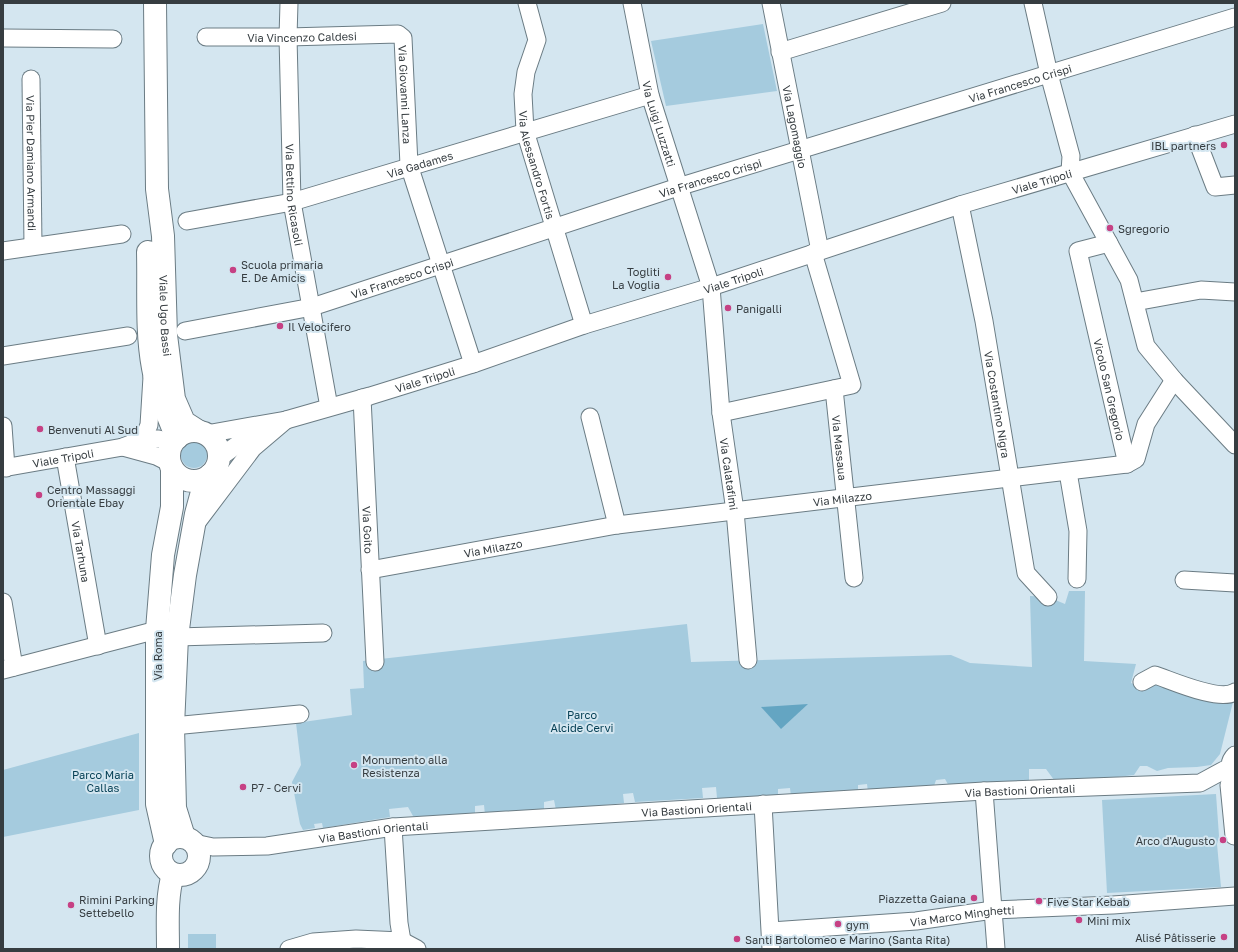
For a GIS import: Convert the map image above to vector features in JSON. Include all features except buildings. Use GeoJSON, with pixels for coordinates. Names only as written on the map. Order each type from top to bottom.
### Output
{"type":"FeatureCollection","features":[{"type":"Feature","properties":{"kind":"main road","name":"Viale Ugo Bassi"},"geometry":{"type":"LineString","coordinates":[[155,3],[157,189],[163,236],[166,335],[174,399],[184,422],[202,433]]}},
{"type":"Feature","properties":{"kind":"main road","name":"Viale Ugo Bassi"},"geometry":{"type":"LineString","coordinates":[[157,189],[148,237],[150,350],[153,370],[166,412],[173,453]]}},
{"type":"Feature","properties":{"kind":"main road"},"geometry":{"type":"LineString","coordinates":[[187,432],[202,433],[218,447],[215,467],[199,481],[187,480],[176,474],[173,453],[187,432]]}},
{"type":"Feature","properties":{"kind":"main road","name":"Via Roma"},"geometry":{"type":"LineString","coordinates":[[173,453],[172,507],[164,556],[173,726],[175,808],[181,841]]}},
{"type":"Feature","properties":{"kind":"main road","name":"Via Roma"},"geometry":{"type":"LineString","coordinates":[[181,841],[157,804],[167,633],[185,575],[203,488],[215,467]]}},
{"type":"Feature","properties":{"kind":"main road"},"geometry":{"type":"LineString","coordinates":[[181,841],[200,857],[197,866],[189,873],[184,875],[173,874],[167,870],[162,861],[162,850],[181,841]]}},
{"type":"Feature","properties":{"kind":"main road"},"geometry":{"type":"LineString","coordinates":[[168,949],[168,910],[170,886],[173,874]]}},
{"type":"Feature","properties":{"kind":"street","name":"Via Bettino Ricasoli"},"geometry":{"type":"LineString","coordinates":[[289,3],[288,37],[292,202],[329,407]]}},
{"type":"Feature","properties":{"kind":"street","name":"Via Alessandro Fortis"},"geometry":{"type":"LineString","coordinates":[[527,3],[537,40],[526,72],[523,94],[525,131],[584,325]]}},
{"type":"Feature","properties":{"kind":"street","name":"Via Luigi Luzzatti"},"geometry":{"type":"LineString","coordinates":[[632,3],[650,95],[711,287]]}},
{"type":"Feature","properties":{"kind":"street","name":"Via Lagomaggio"},"geometry":{"type":"LineString","coordinates":[[771,3],[800,149],[817,252]]}},
{"type":"Feature","properties":{"kind":"street"},"geometry":{"type":"LineString","coordinates":[[780,52],[942,3]]}},
{"type":"Feature","properties":{"kind":"street"},"geometry":{"type":"LineString","coordinates":[[1033,3],[1049,74],[1071,156],[1070,172],[1129,280],[1146,346],[1174,380],[1235,445]]}},
{"type":"Feature","properties":{"kind":"street","name":"Via Francesco Crispi"},"geometry":{"type":"LineString","coordinates":[[185,331],[312,307],[554,226],[678,187],[1235,17]]}},
{"type":"Feature","properties":{"kind":"street","name":"Via Vincenzo Caldesi"},"geometry":{"type":"LineString","coordinates":[[206,37],[288,37],[398,34]]}},
{"type":"Feature","properties":{"kind":"street","name":"Via Giovanni Lanza"},"geometry":{"type":"LineString","coordinates":[[398,34],[402,38],[409,165],[473,364]]}},
{"type":"Feature","properties":{"kind":"street"},"geometry":{"type":"LineString","coordinates":[[3,38],[113,39]]}},
{"type":"Feature","properties":{"kind":"street","name":"Via Pier Damiano Armandi"},"geometry":{"type":"LineString","coordinates":[[31,79],[33,246]]}},
{"type":"Feature","properties":{"kind":"street","name":"Via Gadames"},"geometry":{"type":"LineString","coordinates":[[187,221],[292,202],[409,165],[650,95]]}},
{"type":"Feature","properties":{"kind":"street","name":"Viale Tripoli"},"geometry":{"type":"LineString","coordinates":[[202,433],[278,421],[362,398],[473,364],[584,325],[711,287],[960,205],[1235,124]]}},
{"type":"Feature","properties":{"kind":"street"},"geometry":{"type":"LineString","coordinates":[[1195,135],[1215,187],[1235,185]]}},
{"type":"Feature","properties":{"kind":"street","name":"Via Costantino Nigra"},"geometry":{"type":"LineString","coordinates":[[960,205],[984,321],[1026,573],[1048,596]]}},
{"type":"Feature","properties":{"kind":"street"},"geometry":{"type":"LineString","coordinates":[[3,251],[122,234]]}},
{"type":"Feature","properties":{"kind":"street","name":"Vicolo San Gregorio"},"geometry":{"type":"LineString","coordinates":[[1109,243],[1078,251],[1127,464],[1136,459],[1146,424],[1174,380]]}},
{"type":"Feature","properties":{"kind":"street"},"geometry":{"type":"LineString","coordinates":[[721,413],[852,385],[817,252]]}},
{"type":"Feature","properties":{"kind":"street","name":"Via Calatafimi"},"geometry":{"type":"LineString","coordinates":[[711,287],[721,413],[735,511],[748,660]]}},
{"type":"Feature","properties":{"kind":"street"},"geometry":{"type":"LineString","coordinates":[[1135,302],[1201,290],[1235,292]]}},
{"type":"Feature","properties":{"kind":"street"},"geometry":{"type":"LineString","coordinates":[[3,356],[128,336]]}},
{"type":"Feature","properties":{"kind":"street","name":"Viale Ugo Bassi"},"geometry":{"type":"LineString","coordinates":[[143,439],[149,424],[153,370]]}},
{"type":"Feature","properties":{"kind":"street","name":"Via Massaua"},"geometry":{"type":"LineString","coordinates":[[834,389],[854,578]]}},
{"type":"Feature","properties":{"kind":"street","name":"Via Goito"},"geometry":{"type":"LineString","coordinates":[[362,398],[375,662]]}},
{"type":"Feature","properties":{"kind":"street"},"geometry":{"type":"LineString","coordinates":[[590,417],[617,525]]}},
{"type":"Feature","properties":{"kind":"street","name":"Viale Tripoli"},"geometry":{"type":"LineString","coordinates":[[215,467],[252,432],[278,421]]}},
{"type":"Feature","properties":{"kind":"street","name":"Via Roma"},"geometry":{"type":"LineString","coordinates":[[195,525],[253,448],[278,421]]}},
{"type":"Feature","properties":{"kind":"street"},"geometry":{"type":"LineString","coordinates":[[3,426],[5,468]]}},
{"type":"Feature","properties":{"kind":"street","name":"Viale Tripoli"},"geometry":{"type":"LineString","coordinates":[[5,468],[123,447],[143,439],[159,439],[173,453]]}},
{"type":"Feature","properties":{"kind":"street","name":"Viale Tripoli"},"geometry":{"type":"LineString","coordinates":[[123,447],[156,456],[173,453]]}},
{"type":"Feature","properties":{"kind":"street","name":"Via Tarhuna"},"geometry":{"type":"LineString","coordinates":[[65,457],[98,646]]}},
{"type":"Feature","properties":{"kind":"street","name":"Via Milazzo"},"geometry":{"type":"LineString","coordinates":[[370,570],[617,525],[1127,464]]}},
{"type":"Feature","properties":{"kind":"street"},"geometry":{"type":"LineString","coordinates":[[1068,472],[1078,531],[1077,579]]}},
{"type":"Feature","properties":{"kind":"street"},"geometry":{"type":"LineString","coordinates":[[1184,580],[1235,583]]}},
{"type":"Feature","properties":{"kind":"street"},"geometry":{"type":"LineString","coordinates":[[3,602],[9,668],[98,646],[167,633],[323,633]]}},
{"type":"Feature","properties":{"kind":"street"},"geometry":{"type":"LineString","coordinates":[[1142,682],[1155,675],[1212,694],[1231,694],[1235,692]]}},
{"type":"Feature","properties":{"kind":"street"},"geometry":{"type":"LineString","coordinates":[[173,726],[300,714]]}},
{"type":"Feature","properties":{"kind":"street","name":"Via Bastioni Orientali"},"geometry":{"type":"LineString","coordinates":[[181,841],[213,847],[267,846],[393,827],[984,791],[1200,783],[1224,770],[1232,772]]}},
{"type":"Feature","properties":{"kind":"street"},"geometry":{"type":"LineString","coordinates":[[1232,772],[1234,836]]}},
{"type":"Feature","properties":{"kind":"street"},"geometry":{"type":"LineString","coordinates":[[984,791],[996,949]]}},
{"type":"Feature","properties":{"kind":"street"},"geometry":{"type":"LineString","coordinates":[[763,804],[771,949]]}},
{"type":"Feature","properties":{"kind":"street"},"geometry":{"type":"LineString","coordinates":[[393,827],[399,923],[402,941]]}},
{"type":"Feature","properties":{"kind":"street","name":"Via Marco Minghetti"},"geometry":{"type":"LineString","coordinates":[[771,932],[916,921],[993,910],[1154,902],[1235,896]]}},
{"type":"Feature","properties":{"kind":"street"},"geometry":{"type":"LineString","coordinates":[[289,949],[313,942],[356,939],[402,941],[418,949]]}},
{"type":"Feature","properties":{"kind":"green space"},"geometry":{"type":"Polygon","coordinates":[[[763,24],[777,91],[666,106],[651,41],[763,24]]]}},
{"type":"Feature","properties":{"kind":"green space"},"geometry":{"type":"Polygon","coordinates":[[[194,442],[203,446],[207,455],[203,464],[194,468],[185,464],[181,455],[185,446],[194,442]]]}},
{"type":"Feature","properties":{"kind":"green space","name":"Parco Alcide Cervi"},"geometry":{"type":"Polygon","coordinates":[[[1069,591],[1085,591],[1084,661],[1136,664],[1131,683],[1139,686],[1156,678],[1234,698],[1220,754],[1211,765],[1168,768],[1157,771],[1147,766],[1140,766],[1134,775],[1057,784],[1046,769],[1029,769],[1029,785],[950,788],[945,779],[936,780],[933,789],[868,792],[867,784],[858,785],[858,792],[791,797],[790,788],[778,789],[778,797],[717,798],[716,787],[702,788],[703,798],[635,802],[633,793],[623,794],[624,803],[556,810],[554,800],[544,802],[544,810],[485,815],[484,805],[475,806],[475,816],[413,816],[408,807],[389,809],[390,817],[323,828],[322,823],[314,824],[315,828],[303,830],[300,824],[292,782],[301,765],[296,723],[352,715],[350,689],[364,688],[363,661],[687,624],[691,662],[951,655],[970,663],[1032,667],[1030,596],[1048,597],[1065,604],[1069,591]]]}},
{"type":"Feature","properties":{"kind":"green space","name":"Parco Maria Callas"},"geometry":{"type":"Polygon","coordinates":[[[139,733],[139,810],[3,837],[3,770],[139,733]]]}},
{"type":"Feature","properties":{"kind":"green space"},"geometry":{"type":"Polygon","coordinates":[[[1216,794],[1219,836],[1217,844],[1221,887],[1107,893],[1102,800],[1216,794]]]}},
{"type":"Feature","properties":{"kind":"green space"},"geometry":{"type":"Polygon","coordinates":[[[188,934],[216,934],[216,949],[188,949],[188,934]]]}},
{"type":"Feature","properties":{"kind":"shaded area"},"geometry":{"type":"Polygon","coordinates":[[[808,704],[781,729],[761,707],[808,704]]]}},
{"type":"Feature","properties":{"kind":"place","name":"IBL partners"},"geometry":{"type":"Point","coordinates":[1224,145]}},
{"type":"Feature","properties":{"kind":"place","name":"Sgregorio"},"geometry":{"type":"Point","coordinates":[1110,228]}},
{"type":"Feature","properties":{"kind":"place","name":"Scuola primaria E. De Amicis"},"geometry":{"type":"Point","coordinates":[233,270]}},
{"type":"Feature","properties":{"kind":"place","name":"Togliti La Voglia"},"geometry":{"type":"Point","coordinates":[668,277]}},
{"type":"Feature","properties":{"kind":"place","name":"Panigalli"},"geometry":{"type":"Point","coordinates":[728,308]}},
{"type":"Feature","properties":{"kind":"place","name":"Il Velocifero"},"geometry":{"type":"Point","coordinates":[280,326]}},
{"type":"Feature","properties":{"kind":"place","name":"Benvenuti Al Sud"},"geometry":{"type":"Point","coordinates":[40,429]}},
{"type":"Feature","properties":{"kind":"place","name":"Centro Massaggi Orientale Ebay"},"geometry":{"type":"Point","coordinates":[39,495]}},
{"type":"Feature","properties":{"kind":"place","name":"Monumento alla Resistenza"},"geometry":{"type":"Point","coordinates":[354,765]}},
{"type":"Feature","properties":{"kind":"place","name":"P7 - Cervi"},"geometry":{"type":"Point","coordinates":[243,787]}},
{"type":"Feature","properties":{"kind":"place","name":"Arco d'Augusto"},"geometry":{"type":"Point","coordinates":[1223,840]}},
{"type":"Feature","properties":{"kind":"place","name":"Piazzetta Gaiana"},"geometry":{"type":"Point","coordinates":[974,898]}},
{"type":"Feature","properties":{"kind":"place","name":"Five Star Kebab"},"geometry":{"type":"Point","coordinates":[1039,901]}},
{"type":"Feature","properties":{"kind":"place","name":"Rimini Parking Settebello"},"geometry":{"type":"Point","coordinates":[71,905]}},
{"type":"Feature","properties":{"kind":"place","name":"Mini mix"},"geometry":{"type":"Point","coordinates":[1079,920]}},
{"type":"Feature","properties":{"kind":"place","name":"gym"},"geometry":{"type":"Point","coordinates":[838,924]}},
{"type":"Feature","properties":{"kind":"place","name":"Alisé Pâtisserie"},"geometry":{"type":"Point","coordinates":[1224,937]}},
{"type":"Feature","properties":{"kind":"place","name":"Santi Bartolomeo e Marino (Santa Rita)"},"geometry":{"type":"Point","coordinates":[737,939]}}]}
